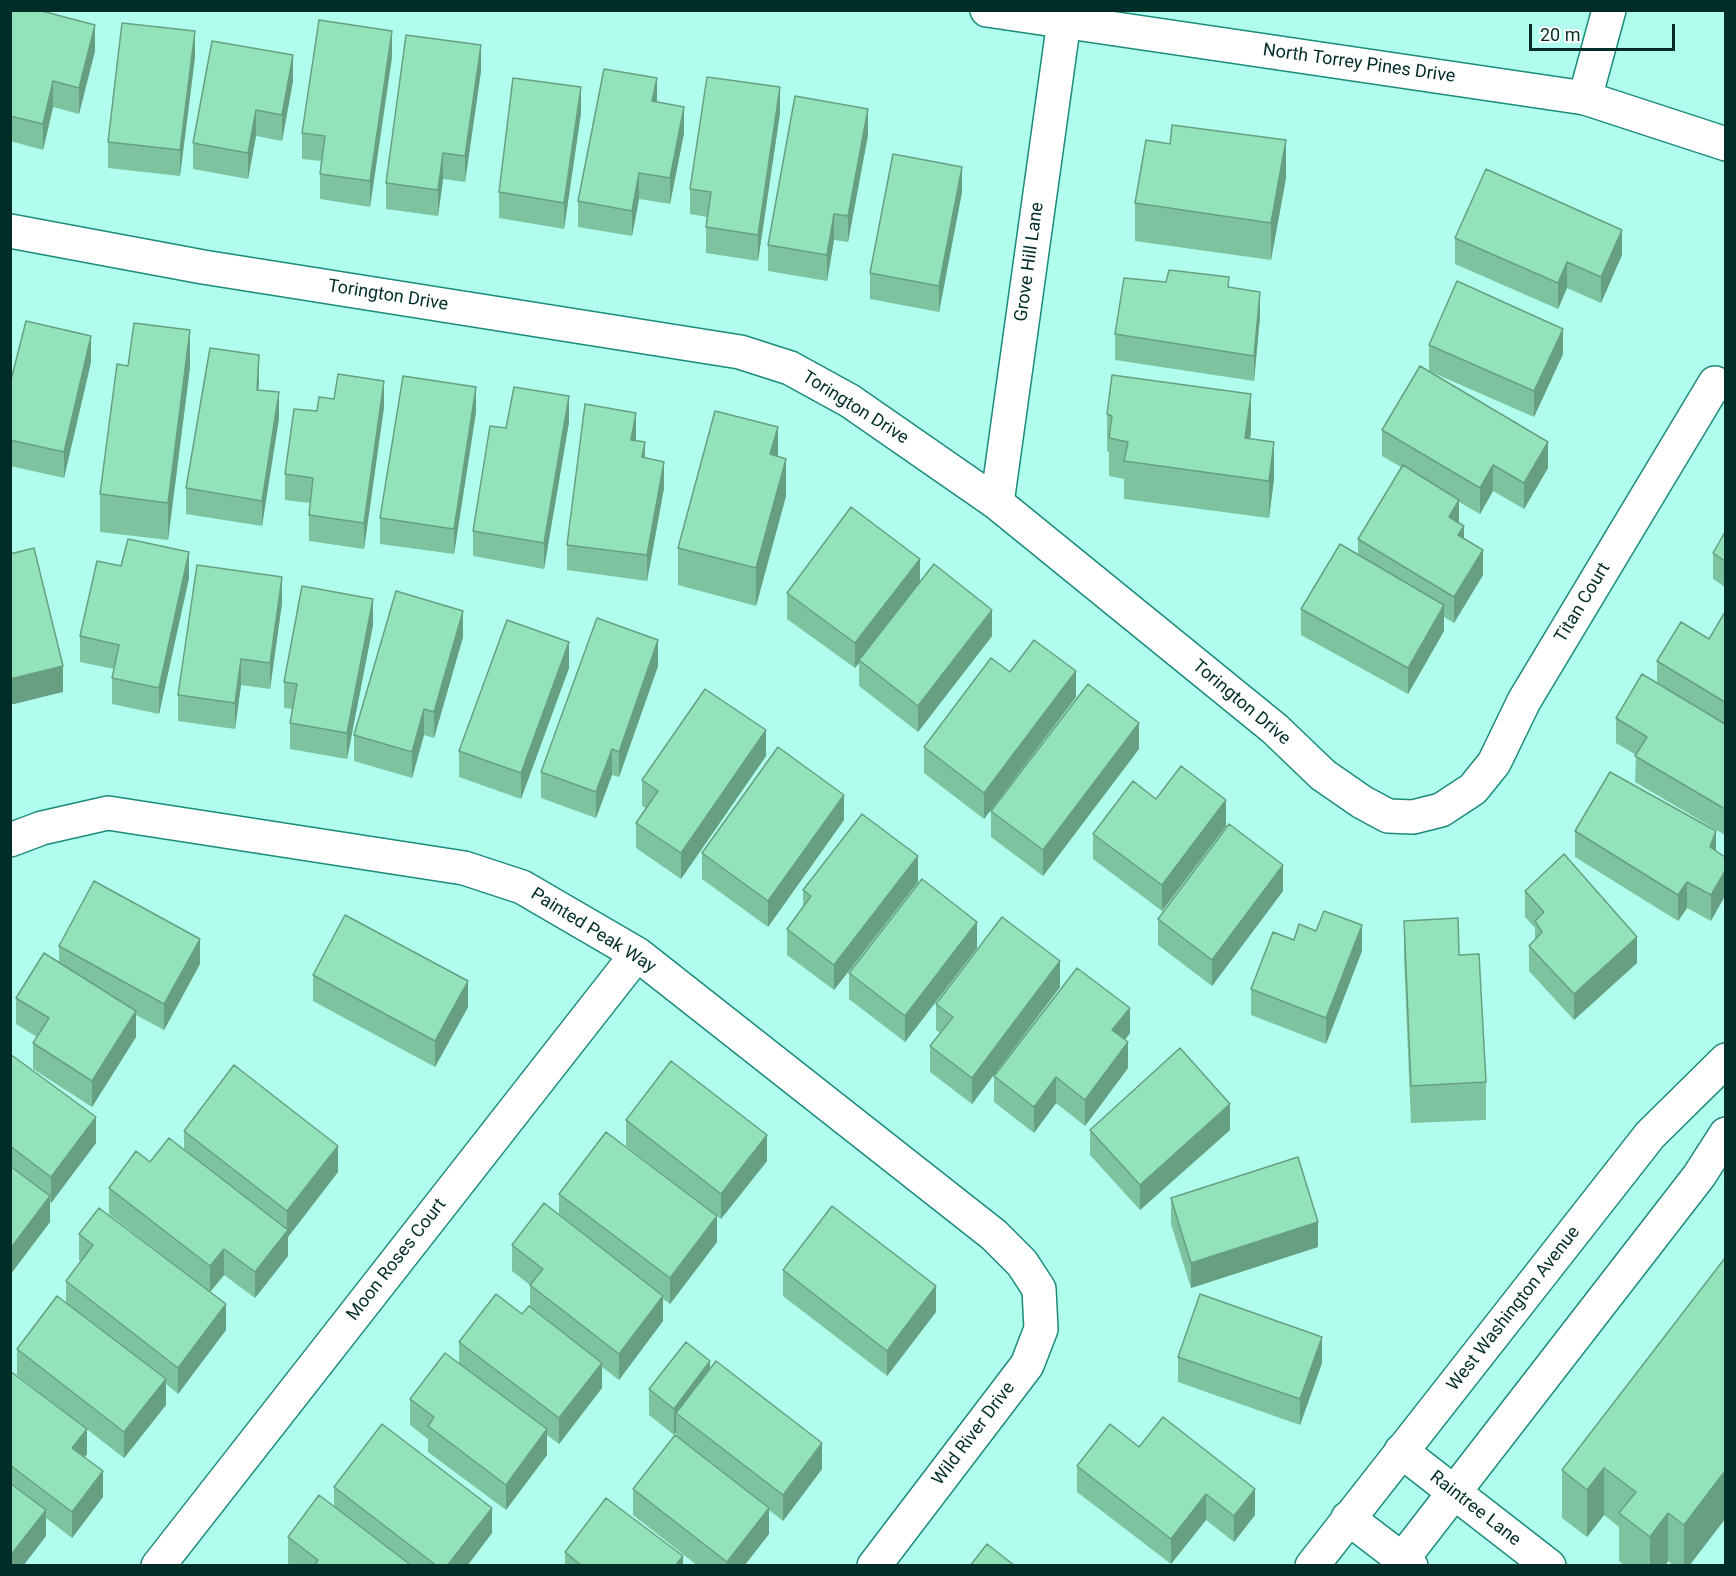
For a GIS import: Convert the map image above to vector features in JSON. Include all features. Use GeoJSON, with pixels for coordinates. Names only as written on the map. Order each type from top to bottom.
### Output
{"type":"FeatureCollection","features":[{"type":"Feature","properties":{"kind":"street","name":"North Torrey Pines Drive"},"geometry":{"type":"LineString","coordinates":[[987,10],[1586,98],[1725,144]]}},
{"type":"Feature","properties":{"kind":"street"},"geometry":{"type":"LineString","coordinates":[[1586,98],[1609,10]]}},
{"type":"Feature","properties":{"kind":"street","name":"Grove Hill Lane"},"geometry":{"type":"LineString","coordinates":[[997,503],[1064,21]]}},
{"type":"Feature","properties":{"kind":"street","name":"Torington Drive"},"geometry":{"type":"LineString","coordinates":[[10,231],[215,269],[740,352],[790,368],[850,401],[997,503],[1275,729],[1323,775],[1362,802],[1388,816],[1413,817],[1441,810]]}},
{"type":"Feature","properties":{"kind":"street","name":"Titan Court"},"geometry":{"type":"LineString","coordinates":[[1441,810],[1473,789],[1494,763],[1524,701],[1715,383]]}},
{"type":"Feature","properties":{"kind":"street","name":"Painted Peak Way"},"geometry":{"type":"LineString","coordinates":[[10,840],[42,828],[108,813],[464,868],[522,887],[637,954],[994,1235],[1022,1263],[1039,1289]]}},
{"type":"Feature","properties":{"kind":"street","name":"Moon Roses Court"},"geometry":{"type":"LineString","coordinates":[[158,1566],[637,954]]}},
{"type":"Feature","properties":{"kind":"street","name":"West Washington Avenue"},"geometry":{"type":"LineString","coordinates":[[1312,1566],[1650,1136],[1725,1060]]}},
{"type":"Feature","properties":{"kind":"street"},"geometry":{"type":"LineString","coordinates":[[1348,1518],[1403,1563],[1454,1493],[1699,1176],[1725,1134]]}},
{"type":"Feature","properties":{"kind":"street","name":"Wild River Drive"},"geometry":{"type":"LineString","coordinates":[[874,1566],[1027,1365],[1041,1329],[1039,1289]]}},
{"type":"Feature","properties":{"kind":"street","name":"Raintree Lane"},"geometry":{"type":"LineString","coordinates":[[1401,1451],[1549,1566]]}},
{"type":"Feature","properties":{"kind":"building"},"geometry":{"type":"Polygon","coordinates":[[[11,10],[38,10],[95,25],[79,88],[53,81],[43,124],[10,116],[11,10]]]}},
{"type":"Feature","properties":{"kind":"building"},"geometry":{"type":"Polygon","coordinates":[[[319,20],[392,31],[370,181],[320,174],[325,136],[302,133],[319,20]]]}},
{"type":"Feature","properties":{"kind":"building"},"geometry":{"type":"Polygon","coordinates":[[[122,23],[195,31],[180,150],[108,142],[122,23]]]}},
{"type":"Feature","properties":{"kind":"building"},"geometry":{"type":"Polygon","coordinates":[[[406,35],[481,45],[465,156],[443,153],[438,190],[386,183],[406,35]]]}},
{"type":"Feature","properties":{"kind":"building"},"geometry":{"type":"Polygon","coordinates":[[[212,41],[293,55],[282,115],[256,110],[248,153],[193,143],[212,41]]]}},
{"type":"Feature","properties":{"kind":"building"},"geometry":{"type":"Polygon","coordinates":[[[604,69],[657,78],[652,101],[684,107],[670,178],[639,173],[632,211],[578,201],[604,69]]]}},
{"type":"Feature","properties":{"kind":"building"},"geometry":{"type":"Polygon","coordinates":[[[707,77],[780,87],[758,235],[706,227],[711,192],[690,189],[707,77]]]}},
{"type":"Feature","properties":{"kind":"building"},"geometry":{"type":"Polygon","coordinates":[[[513,78],[581,87],[564,203],[499,192],[513,78]]]}},
{"type":"Feature","properties":{"kind":"building"},"geometry":{"type":"Polygon","coordinates":[[[795,96],[868,109],[848,216],[834,214],[827,255],[768,245],[795,96]]]}},
{"type":"Feature","properties":{"kind":"building"},"geometry":{"type":"Polygon","coordinates":[[[1172,125],[1286,140],[1271,223],[1135,203],[1146,140],[1170,144],[1172,125]]]}},
{"type":"Feature","properties":{"kind":"building"},"geometry":{"type":"Polygon","coordinates":[[[893,154],[962,167],[939,286],[870,273],[893,154]]]}},
{"type":"Feature","properties":{"kind":"building"},"geometry":{"type":"Polygon","coordinates":[[[1486,169],[1622,230],[1601,277],[1567,262],[1558,283],[1455,238],[1486,169]]]}},
{"type":"Feature","properties":{"kind":"building"},"geometry":{"type":"Polygon","coordinates":[[[1169,270],[1229,277],[1228,287],[1260,292],[1254,356],[1115,334],[1124,278],[1166,282],[1169,270]]]}},
{"type":"Feature","properties":{"kind":"building"},"geometry":{"type":"Polygon","coordinates":[[[1457,281],[1563,329],[1534,391],[1429,345],[1457,281]]]}},
{"type":"Feature","properties":{"kind":"building"},"geometry":{"type":"Polygon","coordinates":[[[26,321],[91,336],[64,452],[10,440],[10,384],[26,321]]]}},
{"type":"Feature","properties":{"kind":"building"},"geometry":{"type":"Polygon","coordinates":[[[134,323],[190,330],[168,503],[100,494],[117,364],[128,366],[134,323]]]}},
{"type":"Feature","properties":{"kind":"building"},"geometry":{"type":"Polygon","coordinates":[[[210,348],[259,355],[257,390],[279,392],[262,501],[186,488],[210,348]]]}},
{"type":"Feature","properties":{"kind":"building"},"geometry":{"type":"Polygon","coordinates":[[[1420,366],[1548,442],[1524,483],[1493,465],[1480,488],[1382,430],[1420,366]]]}},
{"type":"Feature","properties":{"kind":"building"},"geometry":{"type":"Polygon","coordinates":[[[338,374],[384,381],[364,523],[309,515],[313,478],[285,474],[294,409],[317,411],[319,397],[334,399],[338,374]]]}},
{"type":"Feature","properties":{"kind":"building"},"geometry":{"type":"Polygon","coordinates":[[[1112,375],[1251,394],[1245,438],[1274,442],[1269,481],[1124,461],[1128,442],[1109,438],[1112,416],[1107,414],[1112,375]]]}},
{"type":"Feature","properties":{"kind":"building"},"geometry":{"type":"Polygon","coordinates":[[[403,376],[476,387],[454,529],[380,518],[403,376]]]}},
{"type":"Feature","properties":{"kind":"building"},"geometry":{"type":"Polygon","coordinates":[[[514,387],[569,396],[544,543],[473,531],[490,426],[506,428],[514,387]]]}},
{"type":"Feature","properties":{"kind":"building"},"geometry":{"type":"Polygon","coordinates":[[[585,404],[636,413],[631,440],[645,442],[642,457],[664,462],[647,555],[567,545],[585,404]]]}},
{"type":"Feature","properties":{"kind":"building"},"geometry":{"type":"Polygon","coordinates":[[[715,411],[778,427],[770,454],[786,459],[756,568],[678,548],[715,411]]]}},
{"type":"Feature","properties":{"kind":"building"},"geometry":{"type":"Polygon","coordinates":[[[1403,465],[1459,500],[1449,517],[1464,526],[1458,535],[1483,550],[1454,597],[1358,539],[1403,465]]]}},
{"type":"Feature","properties":{"kind":"building"},"geometry":{"type":"Polygon","coordinates":[[[851,507],[920,559],[855,643],[787,593],[851,507]]]}},
{"type":"Feature","properties":{"kind":"building"},"geometry":{"type":"Polygon","coordinates":[[[1725,532],[1725,561],[1713,553],[1725,532]]]}},
{"type":"Feature","properties":{"kind":"building"},"geometry":{"type":"Polygon","coordinates":[[[128,539],[189,552],[159,688],[112,678],[119,645],[80,636],[97,561],[121,566],[128,539]]]}},
{"type":"Feature","properties":{"kind":"building"},"geometry":{"type":"Polygon","coordinates":[[[1340,544],[1444,605],[1408,668],[1301,609],[1340,544]]]}},
{"type":"Feature","properties":{"kind":"building"},"geometry":{"type":"Polygon","coordinates":[[[34,548],[63,666],[10,679],[10,554],[34,548]]]}},
{"type":"Feature","properties":{"kind":"building"},"geometry":{"type":"Polygon","coordinates":[[[934,564],[992,610],[918,706],[859,660],[934,564]]]}},
{"type":"Feature","properties":{"kind":"building"},"geometry":{"type":"Polygon","coordinates":[[[197,565],[282,577],[270,663],[241,659],[235,703],[178,695],[197,565]]]}},
{"type":"Feature","properties":{"kind":"building"},"geometry":{"type":"Polygon","coordinates":[[[302,586],[373,599],[347,733],[290,723],[297,684],[284,682],[302,586]]]}},
{"type":"Feature","properties":{"kind":"building"},"geometry":{"type":"Polygon","coordinates":[[[396,591],[463,611],[434,712],[424,709],[412,752],[354,735],[396,591]]]}},
{"type":"Feature","properties":{"kind":"building"},"geometry":{"type":"Polygon","coordinates":[[[1725,612],[1725,702],[1657,661],[1681,622],[1709,639],[1725,612]]]}},
{"type":"Feature","properties":{"kind":"building"},"geometry":{"type":"Polygon","coordinates":[[[597,618],[658,640],[619,752],[612,749],[596,792],[541,772],[597,618]]]}},
{"type":"Feature","properties":{"kind":"building"},"geometry":{"type":"Polygon","coordinates":[[[507,620],[569,642],[521,773],[459,751],[507,620]]]}},
{"type":"Feature","properties":{"kind":"building"},"geometry":{"type":"Polygon","coordinates":[[[1034,640],[1076,671],[984,793],[924,747],[991,658],[1010,672],[1034,640]]]}},
{"type":"Feature","properties":{"kind":"building"},"geometry":{"type":"Polygon","coordinates":[[[1642,674],[1725,724],[1725,809],[1635,756],[1647,737],[1616,718],[1642,674]]]}},
{"type":"Feature","properties":{"kind":"building"},"geometry":{"type":"Polygon","coordinates":[[[1088,684],[1139,723],[1043,850],[991,811],[1088,684]]]}},
{"type":"Feature","properties":{"kind":"building"},"geometry":{"type":"Polygon","coordinates":[[[705,689],[766,730],[681,853],[636,823],[658,791],[642,780],[705,689]]]}},
{"type":"Feature","properties":{"kind":"building"},"geometry":{"type":"Polygon","coordinates":[[[778,747],[844,795],[768,901],[702,853],[778,747]]]}},
{"type":"Feature","properties":{"kind":"building"},"geometry":{"type":"Polygon","coordinates":[[[1181,766],[1226,800],[1162,885],[1093,834],[1133,781],[1156,799],[1181,766]]]}},
{"type":"Feature","properties":{"kind":"building"},"geometry":{"type":"Polygon","coordinates":[[[1610,772],[1716,831],[1710,847],[1725,857],[1725,871],[1711,895],[1687,882],[1678,895],[1575,831],[1610,772]]]}},
{"type":"Feature","properties":{"kind":"building"},"geometry":{"type":"Polygon","coordinates":[[[862,814],[918,856],[834,965],[787,929],[811,896],[803,890],[862,814]]]}},
{"type":"Feature","properties":{"kind":"building"},"geometry":{"type":"Polygon","coordinates":[[[1229,824],[1283,865],[1212,960],[1158,919],[1229,824]]]}},
{"type":"Feature","properties":{"kind":"building"},"geometry":{"type":"Polygon","coordinates":[[[1564,854],[1637,937],[1574,994],[1529,946],[1542,932],[1535,921],[1544,912],[1525,891],[1564,854]]]}},
{"type":"Feature","properties":{"kind":"building"},"geometry":{"type":"Polygon","coordinates":[[[922,879],[977,922],[905,1016],[849,973],[922,879]]]}},
{"type":"Feature","properties":{"kind":"building"},"geometry":{"type":"Polygon","coordinates":[[[94,881],[200,939],[164,1004],[59,946],[94,881]]]}},
{"type":"Feature","properties":{"kind":"building"},"geometry":{"type":"Polygon","coordinates":[[[1324,911],[1362,925],[1326,1018],[1251,989],[1273,932],[1294,940],[1299,924],[1316,931],[1324,911]]]}},
{"type":"Feature","properties":{"kind":"building"},"geometry":{"type":"Polygon","coordinates":[[[345,915],[468,981],[435,1041],[313,975],[345,915]]]}},
{"type":"Feature","properties":{"kind":"building"},"geometry":{"type":"Polygon","coordinates":[[[1002,917],[1060,961],[972,1078],[930,1046],[953,1017],[936,1004],[1002,917]]]}},
{"type":"Feature","properties":{"kind":"building"},"geometry":{"type":"Polygon","coordinates":[[[1458,918],[1459,955],[1479,954],[1486,1082],[1411,1086],[1404,921],[1458,918]]]}},
{"type":"Feature","properties":{"kind":"building"},"geometry":{"type":"Polygon","coordinates":[[[44,953],[136,1011],[92,1081],[33,1043],[49,1018],[16,998],[44,953]]]}},
{"type":"Feature","properties":{"kind":"building"},"geometry":{"type":"Polygon","coordinates":[[[1077,968],[1130,1008],[1112,1030],[1128,1042],[1085,1100],[1056,1077],[1034,1107],[994,1076],[1077,968]]]}},
{"type":"Feature","properties":{"kind":"building"},"geometry":{"type":"Polygon","coordinates":[[[1180,1048],[1230,1104],[1140,1185],[1090,1130],[1180,1048]]]}},
{"type":"Feature","properties":{"kind":"building"},"geometry":{"type":"Polygon","coordinates":[[[10,1054],[96,1117],[51,1177],[10,1146],[10,1054]]]}},
{"type":"Feature","properties":{"kind":"building"},"geometry":{"type":"Polygon","coordinates":[[[671,1061],[767,1135],[721,1194],[626,1120],[671,1061]]]}},
{"type":"Feature","properties":{"kind":"building"},"geometry":{"type":"Polygon","coordinates":[[[234,1065],[338,1146],[287,1211],[184,1131],[234,1065]]]}},
{"type":"Feature","properties":{"kind":"building"},"geometry":{"type":"Polygon","coordinates":[[[606,1132],[717,1216],[670,1278],[559,1194],[606,1132]]]}},
{"type":"Feature","properties":{"kind":"building"},"geometry":{"type":"Polygon","coordinates":[[[169,1138],[288,1230],[255,1272],[224,1249],[210,1266],[109,1188],[136,1151],[150,1162],[169,1138]]]}},
{"type":"Feature","properties":{"kind":"building"},"geometry":{"type":"Polygon","coordinates":[[[1298,1157],[1318,1222],[1191,1263],[1171,1198],[1298,1157]]]}},
{"type":"Feature","properties":{"kind":"building"},"geometry":{"type":"Polygon","coordinates":[[[10,1166],[50,1196],[10,1249],[10,1166]]]}},
{"type":"Feature","properties":{"kind":"building"},"geometry":{"type":"Polygon","coordinates":[[[544,1203],[663,1296],[619,1354],[530,1285],[543,1269],[512,1245],[544,1203]]]}},
{"type":"Feature","properties":{"kind":"building"},"geometry":{"type":"Polygon","coordinates":[[[832,1206],[936,1286],[887,1351],[783,1270],[832,1206]]]}},
{"type":"Feature","properties":{"kind":"building"},"geometry":{"type":"Polygon","coordinates":[[[99,1208],[226,1304],[178,1368],[66,1281],[93,1245],[79,1234],[99,1208]]]}},
{"type":"Feature","properties":{"kind":"building"},"geometry":{"type":"Polygon","coordinates":[[[1725,1258],[1725,1471],[1684,1525],[1668,1513],[1650,1537],[1619,1513],[1636,1492],[1604,1468],[1587,1490],[1562,1470],[1725,1258]]]}},
{"type":"Feature","properties":{"kind":"building"},"geometry":{"type":"Polygon","coordinates":[[[496,1294],[522,1314],[529,1306],[602,1363],[559,1418],[459,1342],[496,1294]]]}},
{"type":"Feature","properties":{"kind":"building"},"geometry":{"type":"Polygon","coordinates":[[[1200,1294],[1322,1337],[1300,1399],[1178,1357],[1200,1294]]]}},
{"type":"Feature","properties":{"kind":"building"},"geometry":{"type":"Polygon","coordinates":[[[57,1296],[166,1379],[124,1432],[17,1349],[57,1296]]]}},
{"type":"Feature","properties":{"kind":"building"},"geometry":{"type":"Polygon","coordinates":[[[686,1342],[710,1361],[674,1409],[649,1389],[686,1342]]]}},
{"type":"Feature","properties":{"kind":"building"},"geometry":{"type":"Polygon","coordinates":[[[445,1353],[547,1429],[506,1485],[428,1426],[434,1417],[410,1399],[445,1353]]]}},
{"type":"Feature","properties":{"kind":"building"},"geometry":{"type":"Polygon","coordinates":[[[716,1361],[822,1443],[783,1495],[676,1413],[716,1361]]]}},
{"type":"Feature","properties":{"kind":"building"},"geometry":{"type":"Polygon","coordinates":[[[10,1371],[87,1429],[72,1448],[103,1471],[72,1512],[10,1465],[10,1371]]]}},
{"type":"Feature","properties":{"kind":"building"},"geometry":{"type":"Polygon","coordinates":[[[1163,1417],[1255,1489],[1234,1516],[1206,1494],[1171,1539],[1077,1466],[1110,1424],[1139,1447],[1163,1417]]]}},
{"type":"Feature","properties":{"kind":"building"},"geometry":{"type":"Polygon","coordinates":[[[382,1424],[492,1508],[447,1566],[437,1566],[334,1487],[382,1424]]]}},
{"type":"Feature","properties":{"kind":"building"},"geometry":{"type":"Polygon","coordinates":[[[675,1435],[769,1508],[727,1562],[633,1489],[675,1435]]]}},
{"type":"Feature","properties":{"kind":"building"},"geometry":{"type":"Polygon","coordinates":[[[10,1483],[46,1510],[10,1556],[10,1483]]]}},
{"type":"Feature","properties":{"kind":"building"},"geometry":{"type":"Polygon","coordinates":[[[319,1495],[412,1566],[314,1566],[318,1560],[288,1537],[319,1495]]]}},
{"type":"Feature","properties":{"kind":"building"},"geometry":{"type":"Polygon","coordinates":[[[606,1498],[683,1556],[677,1563],[680,1566],[582,1566],[565,1552],[606,1498]]]}},
{"type":"Feature","properties":{"kind":"building"},"geometry":{"type":"Polygon","coordinates":[[[987,1544],[1015,1566],[970,1566],[987,1544]]]}}]}
